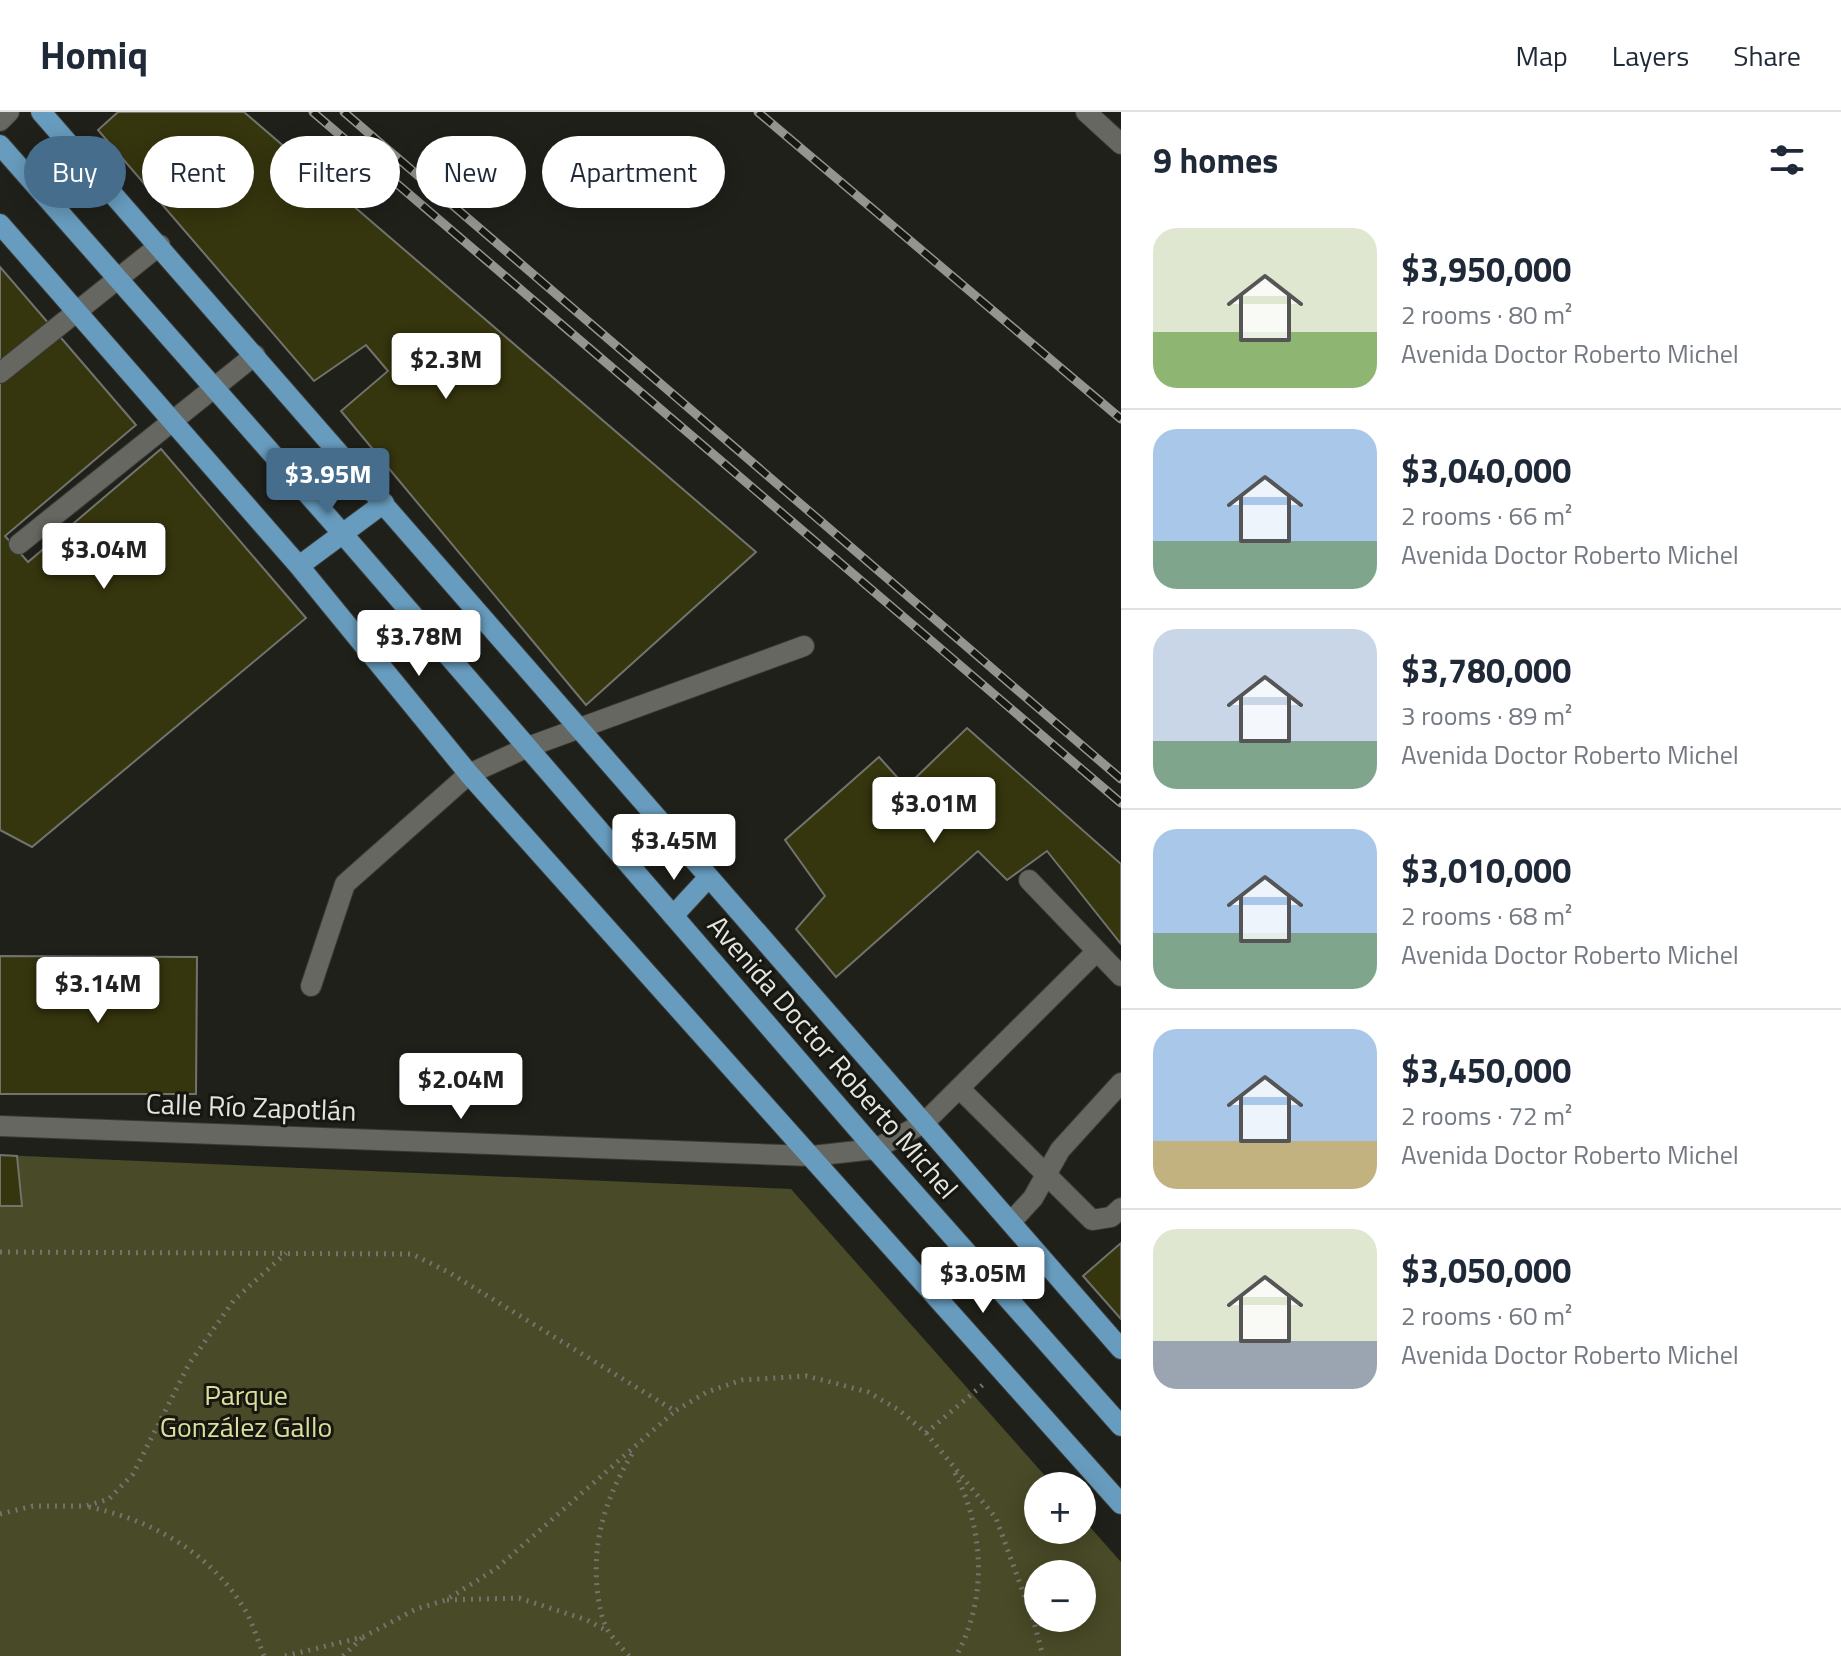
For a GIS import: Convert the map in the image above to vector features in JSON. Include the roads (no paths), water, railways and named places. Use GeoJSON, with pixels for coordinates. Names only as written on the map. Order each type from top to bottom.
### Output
{"type":"FeatureCollection","features":[{"type":"Feature","properties":{"kind":"main road","name":"Avenida Doctor Roberto Michel"},"geometry":{"type":"LineString","coordinates":[[41,112],[1121,1349]]}},
{"type":"Feature","properties":{"kind":"main road","name":"Avenida Doctor Roberto Michel"},"geometry":{"type":"LineString","coordinates":[[0,145],[342,533],[875,1149],[1121,1426]]}},
{"type":"Feature","properties":{"kind":"main road"},"geometry":{"type":"LineString","coordinates":[[0,224],[299,566],[469,774],[1121,1504]]}},
{"type":"Feature","properties":{"kind":"main road"},"geometry":{"type":"LineString","coordinates":[[299,566],[384,503]]}},
{"type":"Feature","properties":{"kind":"main road"},"geometry":{"type":"LineString","coordinates":[[673,916],[708,878]]}},
{"type":"Feature","properties":{"kind":"street"},"geometry":{"type":"LineString","coordinates":[[0,121],[9,112]]}},
{"type":"Feature","properties":{"kind":"street"},"geometry":{"type":"LineString","coordinates":[[1086,112],[1121,144]]}},
{"type":"Feature","properties":{"kind":"street"},"geometry":{"type":"LineString","coordinates":[[0,373],[160,245]]}},
{"type":"Feature","properties":{"kind":"street"},"geometry":{"type":"LineString","coordinates":[[19,544],[255,355]]}},
{"type":"Feature","properties":{"kind":"street"},"geometry":{"type":"LineString","coordinates":[[311,986],[345,884],[469,774],[528,747],[804,646]]}},
{"type":"Feature","properties":{"kind":"street"},"geometry":{"type":"LineString","coordinates":[[1029,880],[1121,976]]}},
{"type":"Feature","properties":{"kind":"street","name":"Calle Río Zapotlán"},"geometry":{"type":"LineString","coordinates":[[0,1126],[812,1156],[875,1149],[924,1123],[1097,951]]}},
{"type":"Feature","properties":{"kind":"street"},"geometry":{"type":"LineString","coordinates":[[1011,1222],[1033,1198],[1060,1150],[1121,1083]]}},
{"type":"Feature","properties":{"kind":"street"},"geometry":{"type":"LineString","coordinates":[[959,1088],[1092,1220],[1111,1217],[1121,1208]]}},
{"type":"Feature","properties":{"kind":"railway"},"geometry":{"type":"LineString","coordinates":[[313,112],[1121,803]]}},
{"type":"Feature","properties":{"kind":"railway"},"geometry":{"type":"LineString","coordinates":[[344,112],[1121,779]]}},
{"type":"Feature","properties":{"kind":"railway"},"geometry":{"type":"LineString","coordinates":[[758,112],[1121,419]]}},
{"type":"Feature","properties":{"kind":"park label","name":"Parque González Gallo"},"geometry":{"type":"Point","coordinates":[246,1411]}}]}
